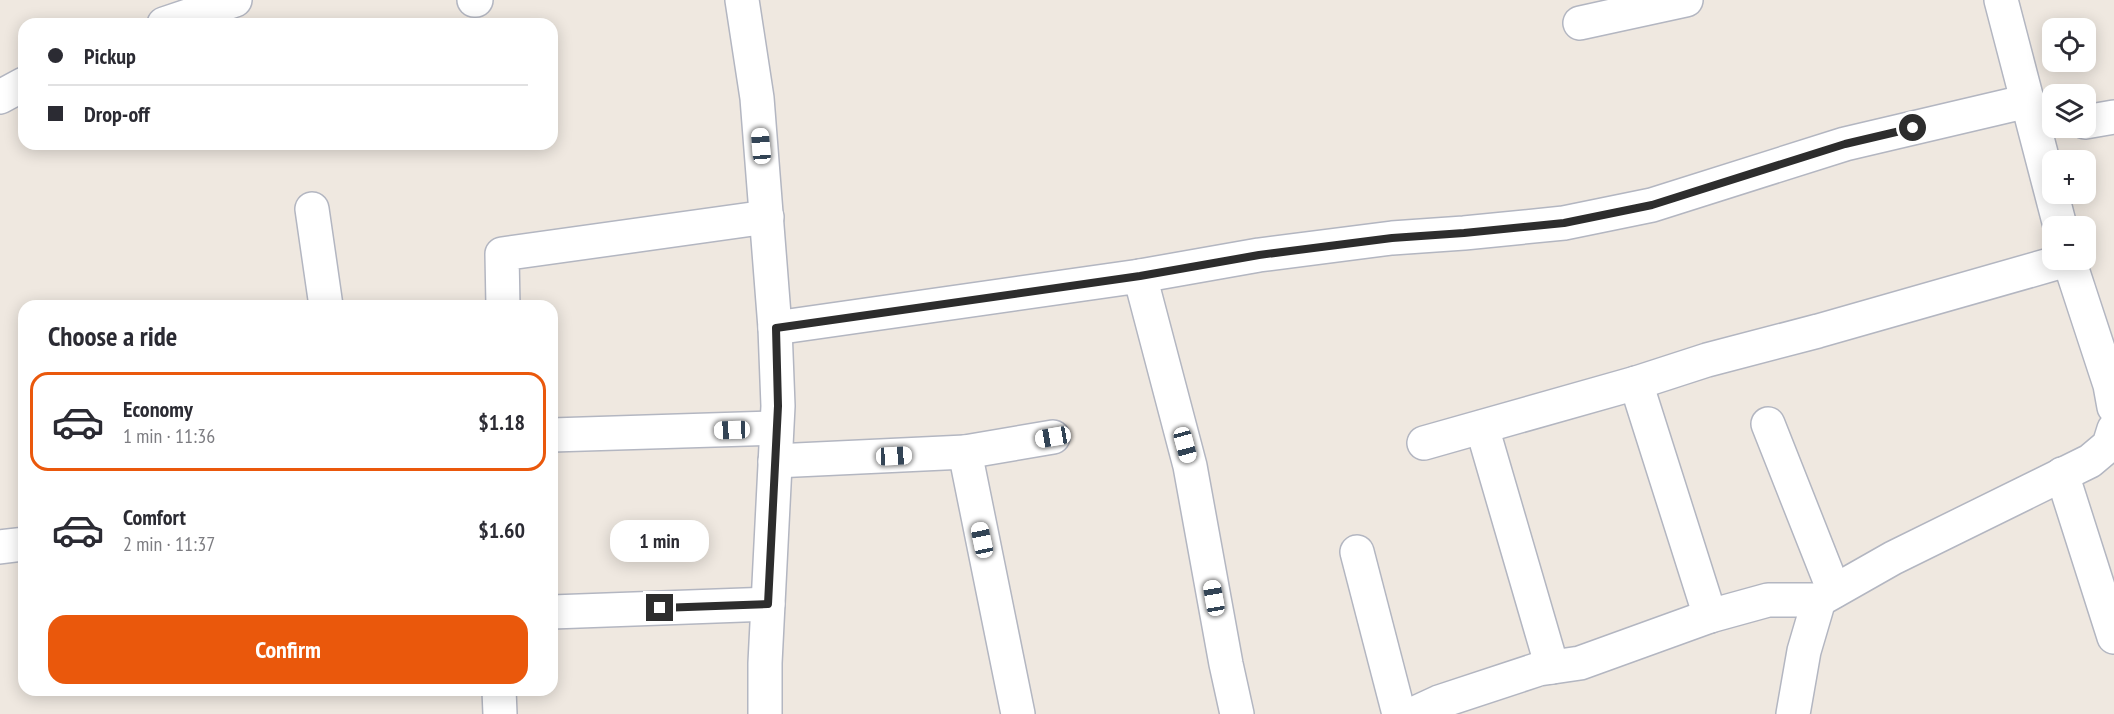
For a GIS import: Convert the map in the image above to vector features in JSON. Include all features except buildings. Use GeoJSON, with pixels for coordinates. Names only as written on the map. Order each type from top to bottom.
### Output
{"type":"FeatureCollection","features":[{"type":"Feature","properties":{"kind":"street"},"geometry":{"type":"LineString","coordinates":[[182,18],[235,0]]}},
{"type":"Feature","properties":{"kind":"street"},"geometry":{"type":"LineString","coordinates":[[742,0],[757,98],[776,328],[778,406],[765,663],[765,714]]}},
{"type":"Feature","properties":{"kind":"street"},"geometry":{"type":"LineString","coordinates":[[1580,23],[1686,0]]}},
{"type":"Feature","properties":{"kind":"street"},"geometry":{"type":"LineString","coordinates":[[2001,0],[2041,120],[2058,216]]}},
{"type":"Feature","properties":{"kind":"street"},"geometry":{"type":"LineString","coordinates":[[0,96],[18,87]]}},
{"type":"Feature","properties":{"kind":"street"},"geometry":{"type":"LineString","coordinates":[[2096,120],[2114,117]]}},
{"type":"Feature","properties":{"kind":"street"},"geometry":{"type":"LineString","coordinates":[[776,328],[1140,276],[1259,255],[1381,240],[1564,223],[1652,205],[1845,144],[2041,120]]}},
{"type":"Feature","properties":{"kind":"street"},"geometry":{"type":"LineString","coordinates":[[312,209],[325,300]]}},
{"type":"Feature","properties":{"kind":"street"},"geometry":{"type":"LineString","coordinates":[[504,300],[502,254],[766,217]]}},
{"type":"Feature","properties":{"kind":"street"},"geometry":{"type":"LineString","coordinates":[[1424,443],[1636,383],[1707,360],[2042,267]]}},
{"type":"Feature","properties":{"kind":"street"},"geometry":{"type":"LineString","coordinates":[[2073,270],[2105,342],[2114,407]]}},
{"type":"Feature","properties":{"kind":"street"},"geometry":{"type":"LineString","coordinates":[[1140,276],[1190,466],[1237,714]]}},
{"type":"Feature","properties":{"kind":"street"},"geometry":{"type":"LineString","coordinates":[[1636,383],[1710,616]]}},
{"type":"Feature","properties":{"kind":"street"},"geometry":{"type":"LineString","coordinates":[[1768,424],[1827,596],[1804,651],[1793,714]]}},
{"type":"Feature","properties":{"kind":"street"},"geometry":{"type":"LineString","coordinates":[[1482,427],[1552,667]]}},
{"type":"Feature","properties":{"kind":"street"},"geometry":{"type":"LineString","coordinates":[[558,435],[776,428]]}},
{"type":"Feature","properties":{"kind":"street"},"geometry":{"type":"LineString","coordinates":[[1413,714],[1439,702],[1539,669],[1580,663],[1710,616],[1768,600],[1827,596],[1893,558],[2090,461],[2109,444],[2114,429]]}},
{"type":"Feature","properties":{"kind":"street"},"geometry":{"type":"LineString","coordinates":[[775,461],[965,452],[1053,437]]}},
{"type":"Feature","properties":{"kind":"street"},"geometry":{"type":"LineString","coordinates":[[965,452],[1018,714]]}},
{"type":"Feature","properties":{"kind":"street"},"geometry":{"type":"LineString","coordinates":[[2062,474],[2114,637]]}},
{"type":"Feature","properties":{"kind":"street"},"geometry":{"type":"LineString","coordinates":[[0,547],[18,545]]}},
{"type":"Feature","properties":{"kind":"street"},"geometry":{"type":"LineString","coordinates":[[1356,552],[1400,714]]}},
{"type":"Feature","properties":{"kind":"street"},"geometry":{"type":"LineString","coordinates":[[558,612],[768,604]]}},
{"type":"Feature","properties":{"kind":"street"},"geometry":{"type":"LineString","coordinates":[[499,696],[500,714]]}},
{"type":"Feature","properties":{"kind":"route"},"geometry":{"type":"LineString","coordinates":[[660,608],[768,604],[778,406],[776,328],[1140,276],[1259,255],[1392,238],[1564,223],[1652,205],[1845,144],[1913,128]]}}]}
